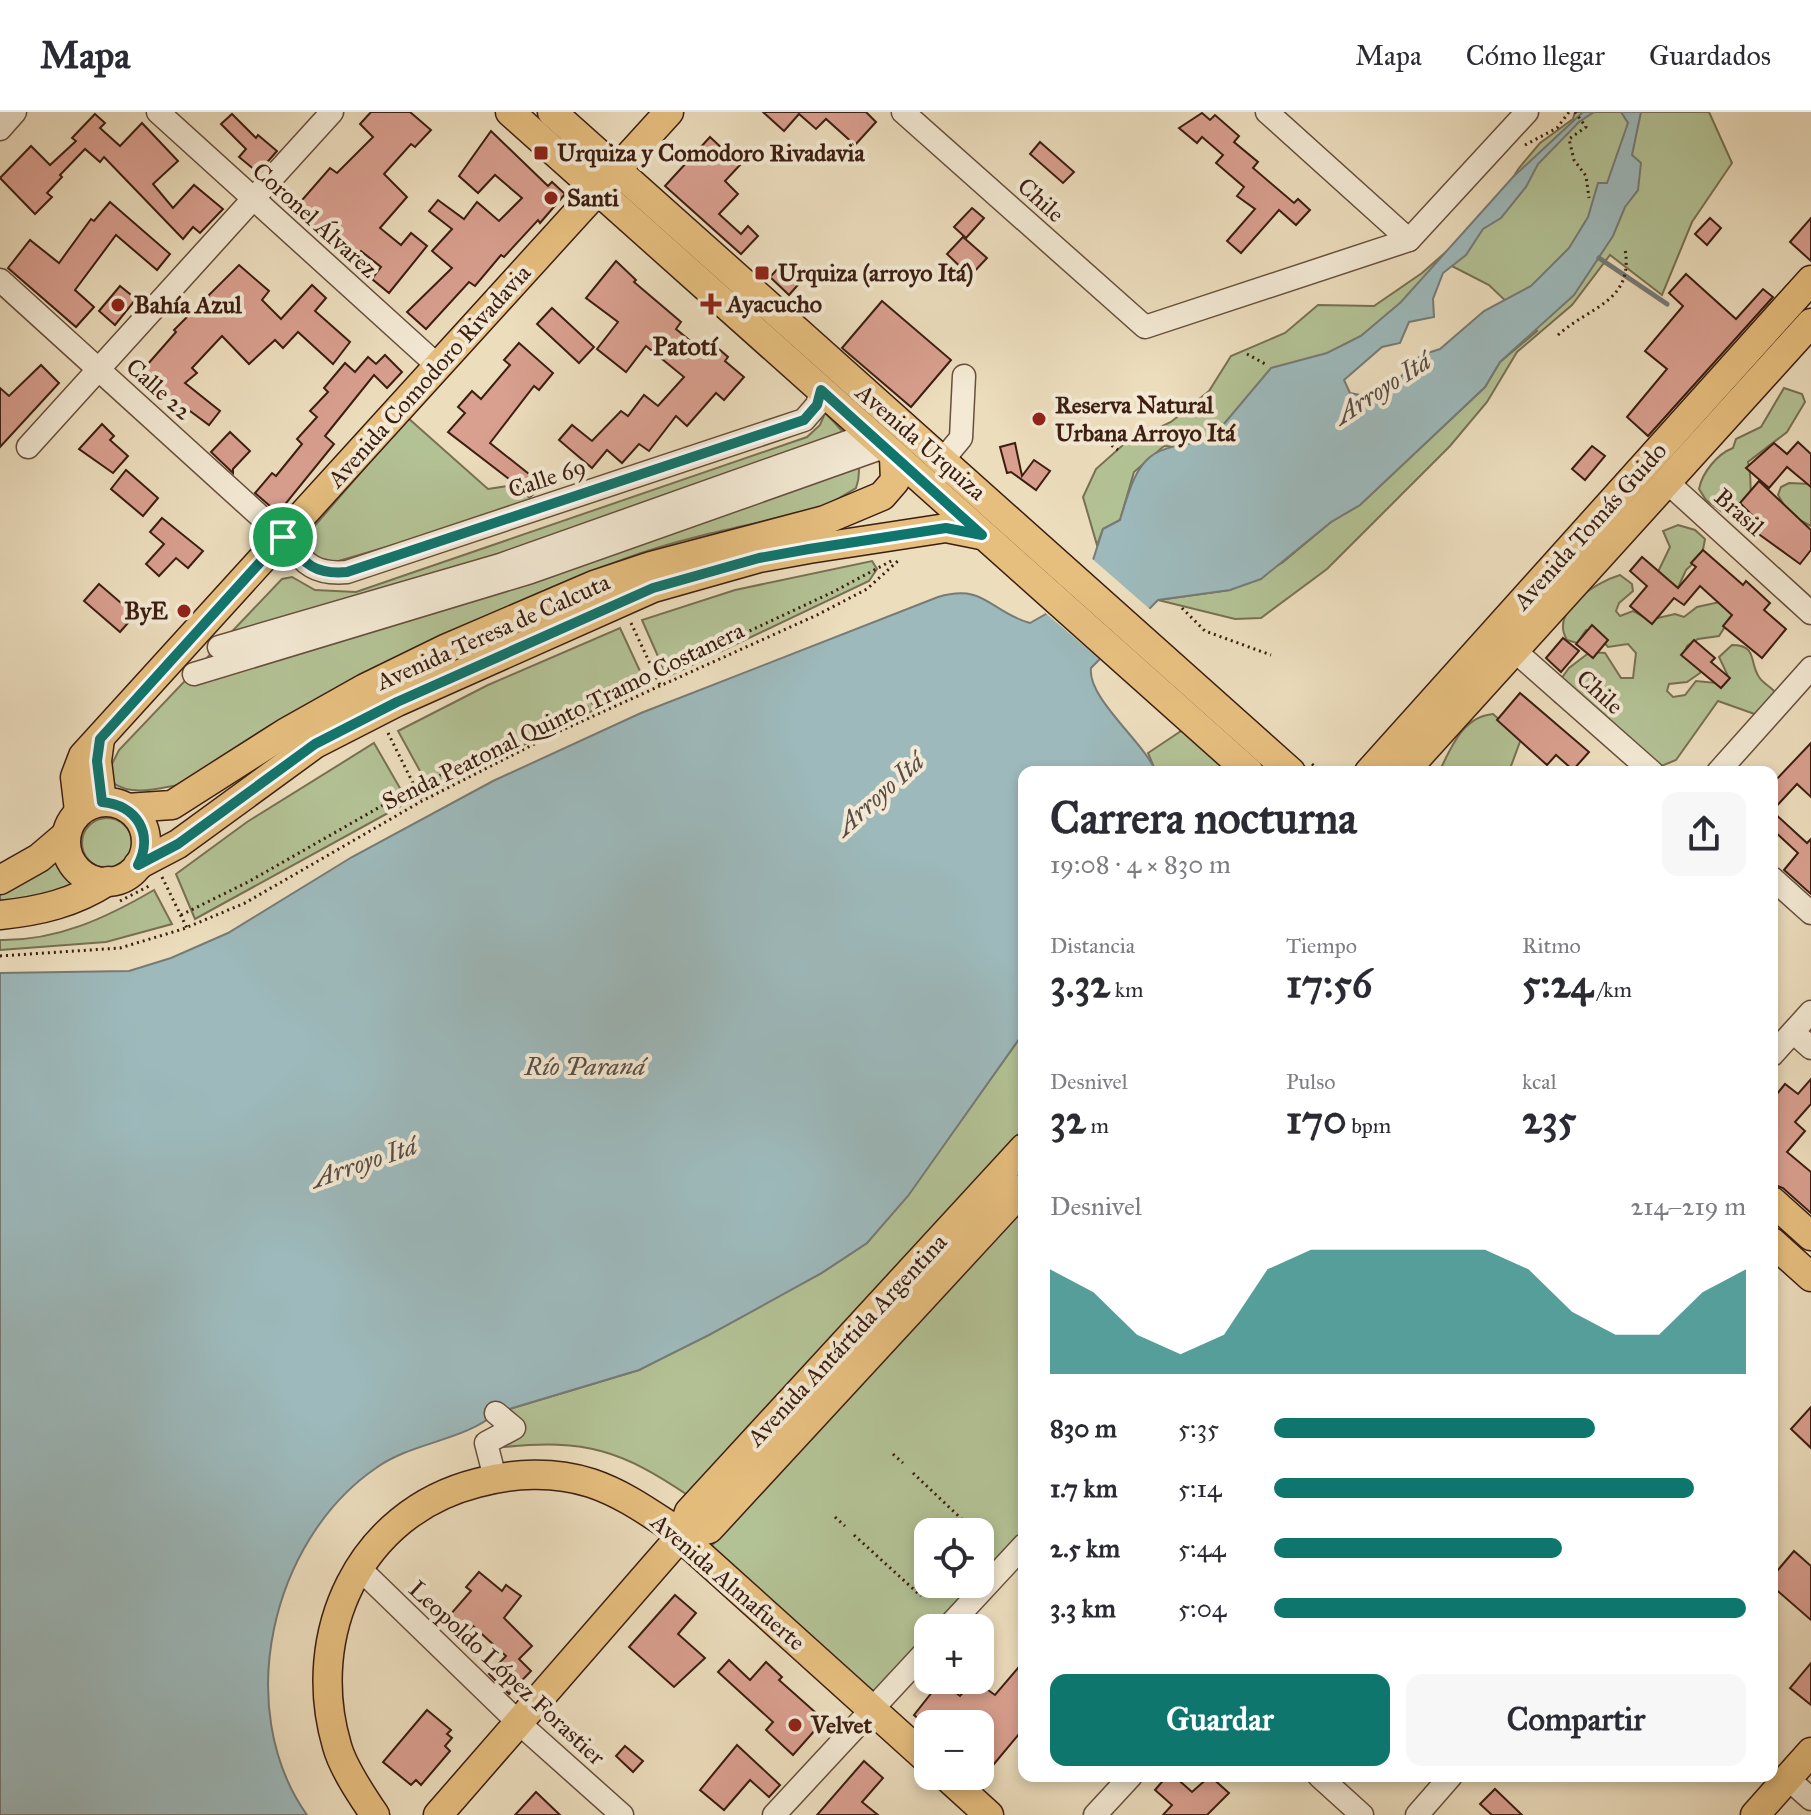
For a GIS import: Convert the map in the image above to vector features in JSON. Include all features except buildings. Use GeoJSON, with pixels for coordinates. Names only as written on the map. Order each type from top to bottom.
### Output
{"type":"FeatureCollection","features":[{"type":"Feature","properties":{"kind":"main road","name":"Avenida Urquiza"},"geometry":{"type":"LineString","coordinates":[[510,112],[606,181],[941,462],[1146,639],[1284,766]]}},
{"type":"Feature","properties":{"kind":"main road","name":"Avenida Urquiza"},"geometry":{"type":"LineString","coordinates":[[552,112],[606,181],[821,390],[1242,766]]}},
{"type":"Feature","properties":{"kind":"main road","name":"Avenida Comodoro Rivadavia"},"geometry":{"type":"LineString","coordinates":[[94,814],[100,739],[669,112]]}},
{"type":"Feature","properties":{"kind":"main road","name":"Avenida Tomás Guido"},"geometry":{"type":"LineString","coordinates":[[1374,766],[1811,280]]}},
{"type":"Feature","properties":{"kind":"main road","name":"Avenida Tomás Guido"},"geometry":{"type":"LineString","coordinates":[[1410,766],[1811,323]]}},
{"type":"Feature","properties":{"kind":"main road","name":"Avenida Teresa de Calcuta"},"geometry":{"type":"LineString","coordinates":[[94,814],[172,805],[285,733],[365,688],[447,648],[594,585],[651,566],[825,520],[882,496],[895,481],[883,446]]}},
{"type":"Feature","properties":{"kind":"main road","name":"Avenida Teresa de Calcuta"},"geometry":{"type":"LineString","coordinates":[[0,915],[33,911],[112,892],[129,873],[150,871],[178,844],[315,744],[397,702],[653,588],[759,558],[809,549],[946,528],[982,535]]}},
{"type":"Feature","properties":{"kind":"main road"},"geometry":{"type":"LineString","coordinates":[[0,880],[39,858],[94,814],[136,816],[145,841],[150,871]]}},
{"type":"Feature","properties":{"kind":"main road"},"geometry":{"type":"LineString","coordinates":[[94,814],[67,851],[82,874],[112,892]]}},
{"type":"Feature","properties":{"kind":"main road","name":"Avenida Antártida Argentina"},"geometry":{"type":"LineString","coordinates":[[438,1815],[680,1537],[689,1512],[1015,1192]]}},
{"type":"Feature","properties":{"kind":"main road"},"geometry":{"type":"LineString","coordinates":[[1778,1206],[1811,1236]]}},
{"type":"Feature","properties":{"kind":"main road"},"geometry":{"type":"LineString","coordinates":[[1778,1256],[1811,1277]]}},
{"type":"Feature","properties":{"kind":"main road","name":"Avenida Almafuerte"},"geometry":{"type":"LineString","coordinates":[[375,1815],[337,1748],[325,1678],[338,1608],[358,1567],[385,1535],[419,1507],[458,1487],[495,1478],[545,1475],[588,1482],[629,1498],[665,1523],[914,1747]]}},
{"type":"Feature","properties":{"kind":"main road"},"geometry":{"type":"LineString","coordinates":[[1755,1815],[1811,1752]]}},
{"type":"Feature","properties":{"kind":"main road"},"geometry":{"type":"LineString","coordinates":[[961,1790],[989,1815]]}},
{"type":"Feature","properties":{"kind":"street"},"geometry":{"type":"LineString","coordinates":[[0,129],[14,112]]}},
{"type":"Feature","properties":{"kind":"street","name":"Coronel Álvarez"},"geometry":{"type":"LineString","coordinates":[[158,112],[438,366]]}},
{"type":"Feature","properties":{"kind":"street"},"geometry":{"type":"LineString","coordinates":[[28,447],[332,112]]}},
{"type":"Feature","properties":{"kind":"street","name":"Chile"},"geometry":{"type":"LineString","coordinates":[[903,112],[1145,327],[1409,240]]}},
{"type":"Feature","properties":{"kind":"street"},"geometry":{"type":"LineString","coordinates":[[1267,112],[1409,240],[1527,112]]}},
{"type":"Feature","properties":{"kind":"street","name":"Calle 22"},"geometry":{"type":"LineString","coordinates":[[0,280],[283,537]]}},
{"type":"Feature","properties":{"kind":"street"},"geometry":{"type":"LineString","coordinates":[[941,462],[961,438],[964,376]]}},
{"type":"Feature","properties":{"kind":"street","name":"Calle 69"},"geometry":{"type":"LineString","coordinates":[[283,537],[306,564],[326,574],[347,572],[804,420],[817,405],[821,390]]}},
{"type":"Feature","properties":{"kind":"street"},"geometry":{"type":"LineString","coordinates":[[219,647],[500,565],[883,446]]}},
{"type":"Feature","properties":{"kind":"street"},"geometry":{"type":"LineString","coordinates":[[194,674],[531,572],[883,446]]}},
{"type":"Feature","properties":{"kind":"street","name":"Brasil"},"geometry":{"type":"LineString","coordinates":[[1667,482],[1811,613]]}},
{"type":"Feature","properties":{"kind":"street","name":"Chile"},"geometry":{"type":"LineString","coordinates":[[1515,651],[1645,766]]}},
{"type":"Feature","properties":{"kind":"street"},"geometry":{"type":"LineString","coordinates":[[1723,766],[1811,668]]}},
{"type":"Feature","properties":{"kind":"street"},"geometry":{"type":"LineString","coordinates":[[1778,883],[1811,913]]}},
{"type":"Feature","properties":{"kind":"street"},"geometry":{"type":"LineString","coordinates":[[1778,1048],[1811,1012]]}},
{"type":"Feature","properties":{"kind":"street"},"geometry":{"type":"LineString","coordinates":[[1793,1032],[1811,1048]]}},
{"type":"Feature","properties":{"kind":"street"},"geometry":{"type":"LineString","coordinates":[[495,1478],[486,1443],[514,1428],[496,1413]]}},
{"type":"Feature","properties":{"kind":"street"},"geometry":{"type":"LineString","coordinates":[[960,1614],[1018,1551]]}},
{"type":"Feature","properties":{"kind":"street","name":"Leopoldo López Forastier"},"geometry":{"type":"LineString","coordinates":[[358,1567],[520,1724],[622,1815]]}},
{"type":"Feature","properties":{"kind":"street"},"geometry":{"type":"LineString","coordinates":[[774,1815],[914,1664]]}},
{"type":"Feature","properties":{"kind":"street"},"geometry":{"type":"LineString","coordinates":[[1787,1778],[1811,1799]]}},
{"type":"Feature","properties":{"kind":"street"},"geometry":{"type":"LineString","coordinates":[[1095,1815],[1125,1782]]}},
{"type":"Feature","properties":{"kind":"street"},"geometry":{"type":"LineString","coordinates":[[1326,1782],[1362,1815]]}},
{"type":"Feature","properties":{"kind":"street"},"geometry":{"type":"LineString","coordinates":[[1417,1815],[1446,1782]]}},
{"type":"Feature","properties":{"kind":"path"},"geometry":{"type":"LineString","coordinates":[[1514,148],[1535,142],[1557,128],[1569,112]]}},
{"type":"Feature","properties":{"kind":"path"},"geometry":{"type":"LineString","coordinates":[[1577,114],[1586,127],[1569,139],[1574,160],[1586,176],[1589,198]]}},
{"type":"Feature","properties":{"kind":"path"},"geometry":{"type":"LineString","coordinates":[[1558,335],[1596,310],[1622,287],[1627,267],[1625,249]]}},
{"type":"Feature","properties":{"kind":"path"},"geometry":{"type":"LineString","coordinates":[[1247,354],[1267,365]]}},
{"type":"Feature","properties":{"kind":"path"},"geometry":{"type":"LineString","coordinates":[[1097,435],[1118,450]]}},
{"type":"Feature","properties":{"kind":"path"},"geometry":{"type":"LineString","coordinates":[[181,915],[248,882],[415,787],[833,592],[907,552]]}},
{"type":"Feature","properties":{"kind":"path"},"geometry":{"type":"LineString","coordinates":[[893,553],[907,552]]}},
{"type":"Feature","properties":{"kind":"path","name":"Senda Peatonal Quinto Tramo Costanera"},"geometry":{"type":"LineString","coordinates":[[0,956],[120,948],[187,928],[245,903],[422,801],[867,589],[907,552]]}},
{"type":"Feature","properties":{"kind":"path"},"geometry":{"type":"LineString","coordinates":[[1182,608],[1205,631],[1271,655]]}},
{"type":"Feature","properties":{"kind":"path"},"geometry":{"type":"LineString","coordinates":[[627,616],[660,685]]}},
{"type":"Feature","properties":{"kind":"path"},"geometry":{"type":"LineString","coordinates":[[385,727],[422,801]]}},
{"type":"Feature","properties":{"kind":"path"},"geometry":{"type":"LineString","coordinates":[[112,892],[150,871],[172,869]]}},
{"type":"Feature","properties":{"kind":"path"},"geometry":{"type":"LineString","coordinates":[[150,871],[187,928]]}},
{"type":"Feature","properties":{"kind":"path"},"geometry":{"type":"LineString","coordinates":[[893,1454],[903,1463]]}},
{"type":"Feature","properties":{"kind":"path"},"geometry":{"type":"LineString","coordinates":[[913,1473],[961,1518]]}},
{"type":"Feature","properties":{"kind":"path"},"geometry":{"type":"LineString","coordinates":[[835,1517],[845,1526]]}},
{"type":"Feature","properties":{"kind":"path"},"geometry":{"type":"LineString","coordinates":[[854,1535],[914,1590]]}},
{"type":"Feature","properties":{"kind":"green space"},"geometry":{"type":"Polygon","coordinates":[[[1575,112],[1709,112],[1732,163],[1692,222],[1662,295],[1610,255],[1572,305],[1517,352],[1487,402],[1450,446],[1327,569],[1261,618],[1235,619],[1158,600],[1230,590],[1282,563],[1331,522],[1360,505],[1485,387],[1500,362],[1537,331],[1489,285],[1448,264],[1361,336],[1320,357],[1220,439],[1194,449],[1164,446],[1134,472],[1120,520],[1103,529],[1097,545],[1083,497],[1096,469],[1124,444],[1171,422],[1209,391],[1231,356],[1285,333],[1318,305],[1374,306],[1422,273],[1490,213],[1519,168],[1540,143],[1573,119],[1575,112]]]}},
{"type":"Feature","properties":{"kind":"green space"},"geometry":{"type":"Polygon","coordinates":[[[1784,388],[1802,394],[1805,402],[1787,432],[1748,462],[1754,517],[1750,525],[1742,526],[1706,500],[1699,489],[1707,471],[1716,459],[1733,448],[1736,439],[1761,427],[1784,388]]]}},
{"type":"Feature","properties":{"kind":"green space"},"geometry":{"type":"Polygon","coordinates":[[[825,413],[852,446],[857,456],[859,477],[856,488],[819,510],[671,544],[565,582],[396,662],[178,785],[136,790],[113,783],[110,768],[119,750],[282,579],[292,577],[315,590],[356,592],[807,437],[820,425],[825,413]]]}},
{"type":"Feature","properties":{"kind":"green space"},"geometry":{"type":"Polygon","coordinates":[[[408,418],[488,489],[514,485],[536,503],[325,565],[307,548],[311,530],[408,418]]]}},
{"type":"Feature","properties":{"kind":"green space"},"geometry":{"type":"Polygon","coordinates":[[[1789,483],[1811,484],[1811,526],[1790,515],[1778,495],[1781,487],[1789,483]]]}},
{"type":"Feature","properties":{"kind":"green space"},"geometry":{"type":"Polygon","coordinates":[[[1678,525],[1695,530],[1705,539],[1702,555],[1686,570],[1676,592],[1655,578],[1670,547],[1663,531],[1678,525]]]}},
{"type":"Feature","properties":{"kind":"green space"},"geometry":{"type":"Polygon","coordinates":[[[872,561],[877,569],[869,581],[667,677],[642,620],[735,590],[872,561]]]}},
{"type":"Feature","properties":{"kind":"green space"},"geometry":{"type":"Polygon","coordinates":[[[1620,575],[1632,584],[1633,591],[1619,603],[1616,611],[1620,616],[1633,611],[1649,620],[1675,614],[1684,617],[1697,607],[1724,601],[1733,614],[1719,636],[1698,639],[1687,646],[1685,652],[1701,664],[1700,673],[1687,682],[1669,684],[1667,691],[1673,697],[1685,695],[1696,681],[1716,683],[1728,676],[1719,657],[1732,645],[1740,646],[1749,651],[1759,677],[1778,696],[1763,717],[1718,701],[1676,760],[1657,766],[1555,702],[1550,694],[1569,668],[1590,652],[1605,653],[1621,678],[1633,678],[1636,653],[1628,644],[1608,647],[1593,630],[1586,630],[1577,643],[1567,640],[1563,629],[1564,618],[1570,608],[1599,584],[1620,575]]]}},
{"type":"Feature","properties":{"kind":"green space"},"geometry":{"type":"Polygon","coordinates":[[[620,628],[646,684],[431,791],[398,731],[488,685],[620,628]]]}},
{"type":"Feature","properties":{"kind":"green space"},"geometry":{"type":"Polygon","coordinates":[[[1493,714],[1521,739],[1511,766],[1442,766],[1465,727],[1482,716],[1493,714]]]}},
{"type":"Feature","properties":{"kind":"green space"},"geometry":{"type":"Polygon","coordinates":[[[1184,729],[1223,766],[1153,766],[1148,753],[1184,729]]]}},
{"type":"Feature","properties":{"kind":"green space"},"geometry":{"type":"Polygon","coordinates":[[[374,743],[408,802],[195,919],[176,874],[247,822],[374,743]]]}},
{"type":"Feature","properties":{"kind":"green space"},"geometry":{"type":"Polygon","coordinates":[[[107,818],[125,825],[132,843],[125,861],[107,868],[89,861],[82,843],[89,825],[107,818]]]}},
{"type":"Feature","properties":{"kind":"green space"},"geometry":{"type":"Polygon","coordinates":[[[61,854],[73,877],[84,883],[0,906],[0,887],[61,854]]]}},
{"type":"Feature","properties":{"kind":"green space"},"geometry":{"type":"Polygon","coordinates":[[[154,890],[172,924],[106,942],[0,950],[0,940],[41,937],[80,926],[154,890]]]}},
{"type":"Feature","properties":{"kind":"green space"},"geometry":{"type":"Polygon","coordinates":[[[1018,1040],[1018,1135],[689,1496],[643,1468],[602,1451],[558,1445],[504,1447],[494,1419],[496,1413],[639,1370],[820,1274],[867,1243],[908,1195],[1018,1040]]]}},
{"type":"Feature","properties":{"kind":"green space"},"geometry":{"type":"Polygon","coordinates":[[[1018,1209],[1018,1543],[994,1569],[994,1518],[914,1518],[914,1598],[967,1598],[953,1614],[914,1614],[914,1656],[872,1703],[706,1552],[1018,1209]]]}},
{"type":"Feature","properties":{"kind":"water","name":"Río Paraná"},"geometry":{"type":"Polygon","coordinates":[[[1583,112],[1594,112],[1579,122],[1538,164],[1526,187],[1501,218],[1483,229],[1466,255],[1443,273],[1433,299],[1434,317],[1409,322],[1400,343],[1382,347],[1344,380],[1350,393],[1380,399],[1421,355],[1440,349],[1484,311],[1531,286],[1569,248],[1588,217],[1598,183],[1607,183],[1628,123],[1621,112],[1641,112],[1632,155],[1641,163],[1638,190],[1625,207],[1613,236],[1574,295],[1500,362],[1485,387],[1360,505],[1331,522],[1261,579],[1230,590],[1158,600],[1091,668],[1098,693],[1153,766],[1018,766],[1018,1040],[908,1196],[867,1243],[820,1274],[639,1370],[496,1413],[469,1430],[405,1452],[376,1468],[340,1499],[310,1538],[288,1581],[274,1629],[268,1678],[271,1726],[284,1773],[307,1815],[0,1815],[0,973],[129,971],[171,958],[228,933],[352,857],[493,781],[641,713],[938,597],[954,594],[977,596],[1030,623],[1051,611],[1093,560],[1103,529],[1120,520],[1134,478],[1151,456],[1177,446],[1220,439],[1223,425],[1271,368],[1327,353],[1361,336],[1401,302],[1513,177],[1583,112]]]}},
{"type":"Feature","properties":{"kind":"pier"},"geometry":{"type":"Polygon","coordinates":[[[1089,556],[1152,611],[1103,662],[1043,611],[1089,556]]]}},
{"type":"Feature","properties":{"kind":"waterway"},"geometry":{"type":"LineString","coordinates":[[1599,258],[1667,304]]}},
{"type":"Feature","properties":{"kind":"place","name":"Urquiza y Comodoro Rivadavia"},"geometry":{"type":"Point","coordinates":[541,153]}},
{"type":"Feature","properties":{"kind":"place","name":"Santi"},"geometry":{"type":"Point","coordinates":[551,198]}},
{"type":"Feature","properties":{"kind":"place","name":"Urquiza (arroyo Itá)"},"geometry":{"type":"Point","coordinates":[762,273]}},
{"type":"Feature","properties":{"kind":"place","name":"Ayacucho"},"geometry":{"type":"Point","coordinates":[711,304]}},
{"type":"Feature","properties":{"kind":"place","name":"Bahía Azul"},"geometry":{"type":"Point","coordinates":[118,305]}},
{"type":"Feature","properties":{"kind":"place","name":"Reserva Natural Urbana Arroyo Itá"},"geometry":{"type":"Point","coordinates":[1039,419]}},
{"type":"Feature","properties":{"kind":"place","name":"ByE"},"geometry":{"type":"Point","coordinates":[184,611]}},
{"type":"Feature","properties":{"kind":"place","name":"Velvet"},"geometry":{"type":"Point","coordinates":[795,1725]}},
{"type":"Feature","properties":{"kind":"district","name":"Patotí"},"geometry":{"type":"Point","coordinates":[685,346]}},
{"type":"Feature","properties":{"kind":"route"},"geometry":{"type":"LineString","coordinates":[[821,390],[982,535],[946,528],[809,549],[759,558],[653,588],[397,702],[315,744],[178,844],[138,865],[144,854],[143,828],[127,808],[102,802],[97,761],[100,739],[283,537],[306,564],[326,574],[347,572],[804,420],[817,405],[821,390]]}},
{"type":"Feature","properties":{"kind":"water label","name":"Arroyo Itá"},"geometry":{"type":"Point","coordinates":[1382,388]}},
{"type":"Feature","properties":{"kind":"water label","name":"Arroyo Itá"},"geometry":{"type":"Point","coordinates":[879,794]}},
{"type":"Feature","properties":{"kind":"water label","name":"Arroyo Itá"},"geometry":{"type":"Point","coordinates":[364,1162]}}]}
